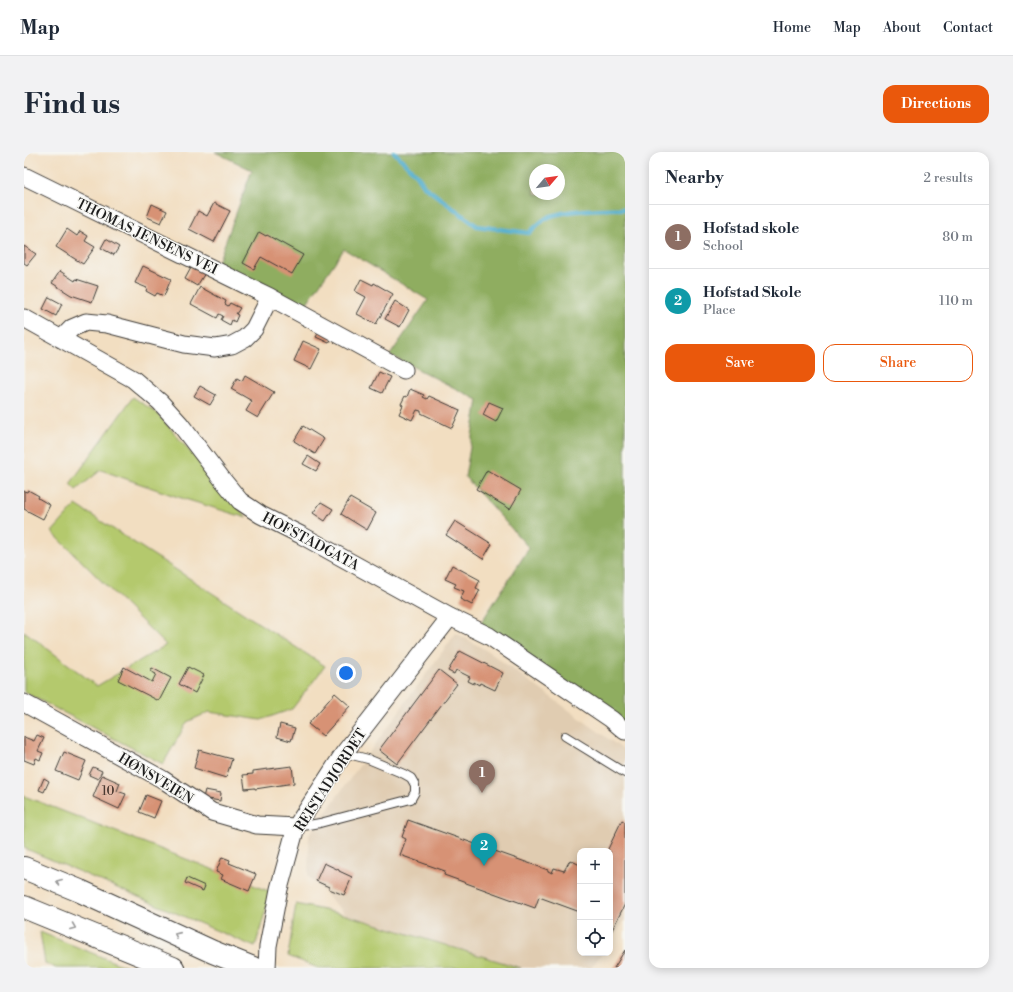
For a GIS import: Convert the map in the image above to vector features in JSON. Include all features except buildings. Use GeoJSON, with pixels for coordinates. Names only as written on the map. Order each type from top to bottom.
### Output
{"type":"FeatureCollection","features":[{"type":"Feature","properties":{"kind":"highway"},"geometry":{"type":"LineString","coordinates":[[24,868],[80,891],[213,952],[253,968]]}},
{"type":"Feature","properties":{"kind":"highway"},"geometry":{"type":"LineString","coordinates":[[24,907],[173,968]]}},
{"type":"Feature","properties":{"kind":"street","name":"THOMAS JENSENS VEI"},"geometry":{"type":"LineString","coordinates":[[24,176],[270,297],[404,370]]}},
{"type":"Feature","properties":{"kind":"street"},"geometry":{"type":"LineString","coordinates":[[61,340],[72,328],[86,322],[107,324],[184,344],[215,348],[232,345],[246,338],[254,328],[270,297]]}},
{"type":"Feature","properties":{"kind":"street","name":"HOFSTADGATA"},"geometry":{"type":"LineString","coordinates":[[24,318],[133,379],[160,402],[180,424],[240,501],[261,515],[301,535],[450,617],[489,636],[611,719],[625,731]]}},
{"type":"Feature","properties":{"kind":"street","name":"REISTADJORDET"},"geometry":{"type":"LineString","coordinates":[[267,968],[268,946],[296,827],[344,753],[450,617]]}},
{"type":"Feature","properties":{"kind":"street","name":"HØNSVEIEN"},"geometry":{"type":"LineString","coordinates":[[24,703],[162,779],[212,812],[258,825],[296,827]]}},
{"type":"Feature","properties":{"kind":"lane"},"geometry":{"type":"LineString","coordinates":[[565,736],[625,773]]}},
{"type":"Feature","properties":{"kind":"lane"},"geometry":{"type":"LineString","coordinates":[[296,827],[320,823],[411,799],[415,792],[415,785],[411,778],[368,760],[344,753]]}},
{"type":"Feature","properties":{"kind":"shaded area"},"geometry":{"type":"Polygon","coordinates":[[[456,633],[489,652],[625,751],[625,920],[613,937],[613,848],[577,848],[577,956],[600,956],[591,968],[521,968],[346,915],[308,876],[309,835],[456,633]]]}},
{"type":"Feature","properties":{"kind":"green space"},"geometry":{"type":"Polygon","coordinates":[[[215,152],[625,152],[625,727],[479,626],[529,548],[465,477],[478,400],[390,355],[428,300],[344,249],[302,310],[217,265],[252,170],[215,152]]]}},
{"type":"Feature","properties":{"kind":"green space"},"geometry":{"type":"Polygon","coordinates":[[[133,397],[157,413],[247,518],[175,496],[101,470],[76,490],[70,484],[133,397]]]}},
{"type":"Feature","properties":{"kind":"green space"},"geometry":{"type":"Polygon","coordinates":[[[76,505],[325,666],[292,709],[261,720],[209,712],[187,722],[163,764],[24,692],[24,631],[97,686],[166,645],[52,532],[76,505]]]}},
{"type":"Feature","properties":{"kind":"green space"},"geometry":{"type":"Polygon","coordinates":[[[24,796],[271,892],[255,947],[24,848],[24,796]]]}},
{"type":"Feature","properties":{"kind":"green space"},"geometry":{"type":"Polygon","coordinates":[[[296,904],[346,915],[521,968],[318,968],[288,956],[296,904]]]}},
{"type":"Feature","properties":{"kind":"green space"},"geometry":{"type":"Polygon","coordinates":[[[40,932],[129,968],[56,968],[45,963],[40,932]]]}},
{"type":"Feature","properties":{"kind":"waterway"},"geometry":{"type":"LineString","coordinates":[[394,152],[417,175],[425,187],[477,226],[529,233],[545,219],[551,216],[596,209],[625,209]]}},
{"type":"Feature","properties":{"kind":"place","name":"Hofstad skole"},"geometry":{"type":"Point","coordinates":[482,793]}},
{"type":"Feature","properties":{"kind":"place","name":"Hofstad Skole"},"geometry":{"type":"Point","coordinates":[484,866]}}]}
